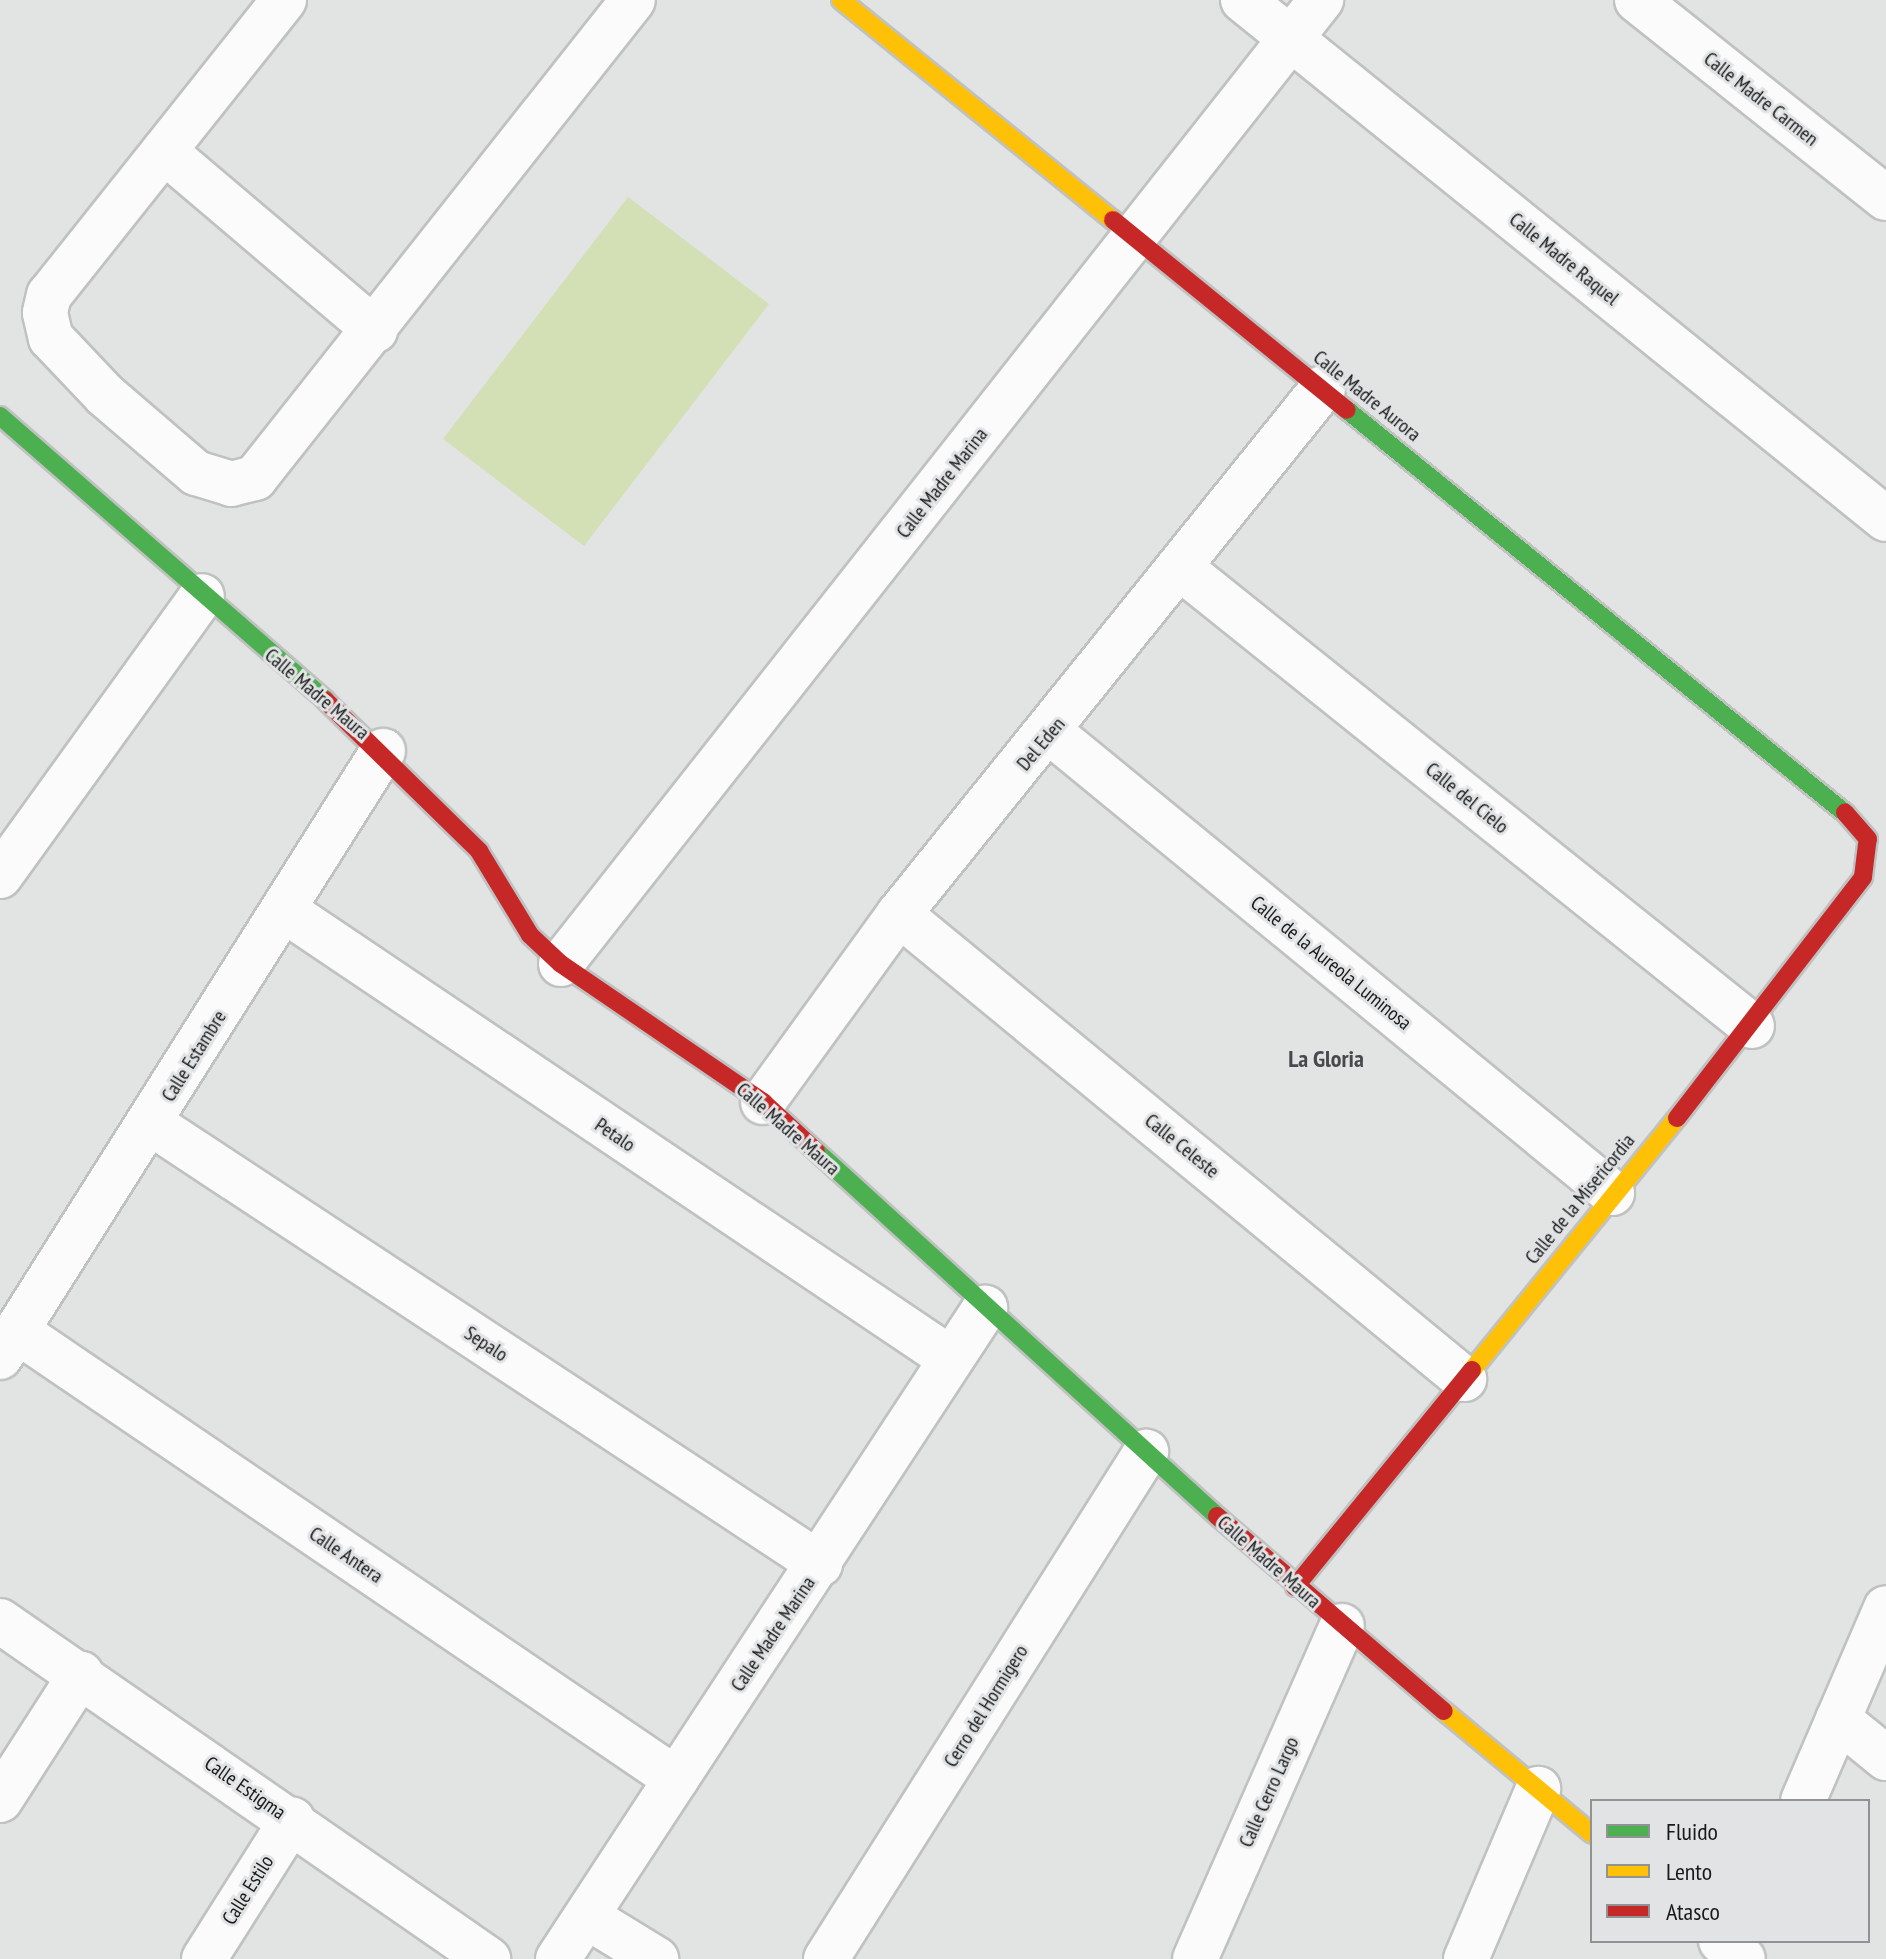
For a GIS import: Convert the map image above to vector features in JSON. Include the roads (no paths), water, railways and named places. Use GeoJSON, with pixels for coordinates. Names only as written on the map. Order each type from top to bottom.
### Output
{"type":"FeatureCollection","features":[{"type":"Feature","properties":{"kind":"street"},"geometry":{"type":"LineString","coordinates":[[284,0],[49,295],[45,313],[63,354],[180,461],[216,481],[255,478],[633,0]]}},
{"type":"Feature","properties":{"kind":"street","name":"Calle Madre Aurora"},"geometry":{"type":"LineString","coordinates":[[841,0],[1138,236],[1863,828]]}},
{"type":"Feature","properties":{"kind":"street","name":"Calle Madre Raquel"},"geometry":{"type":"LineString","coordinates":[[1243,0],[1886,519]]}},
{"type":"Feature","properties":{"kind":"street","name":"Calle Madre Marina"},"geometry":{"type":"LineString","coordinates":[[561,964],[1138,236],[1321,0]]}},
{"type":"Feature","properties":{"kind":"street","name":"Calle Madre Carmen"},"geometry":{"type":"LineString","coordinates":[[1637,0],[1886,198]]}},
{"type":"Feature","properties":{"kind":"street"},"geometry":{"type":"LineString","coordinates":[[164,151],[375,330]]}},
{"type":"Feature","properties":{"kind":"street","name":"Del Eden"},"geometry":{"type":"LineString","coordinates":[[763,1102],[899,914],[1183,570],[1323,388]]}},
{"type":"Feature","properties":{"kind":"street","name":"Calle Madre Maura"},"geometry":{"type":"LineString","coordinates":[[0,416],[202,596],[383,751],[479,851],[530,935],[561,964],[763,1102],[985,1308],[1295,1587],[1590,1832]]}},
{"type":"Feature","properties":{"kind":"street","name":"Calle del Cielo"},"geometry":{"type":"LineString","coordinates":[[1183,570],[1752,1026]]}},
{"type":"Feature","properties":{"kind":"street"},"geometry":{"type":"LineString","coordinates":[[0,876],[202,596]]}},
{"type":"Feature","properties":{"kind":"street","name":"Calle de la Aureola Luminosa"},"geometry":{"type":"LineString","coordinates":[[1050,732],[1612,1193]]}},
{"type":"Feature","properties":{"kind":"street","name":"Calle Estambre"},"geometry":{"type":"LineString","coordinates":[[8,1344],[152,1124],[383,751]]}},
{"type":"Feature","properties":{"kind":"street","name":"Calle de la Misericordia"},"geometry":{"type":"LineString","coordinates":[[1295,1587],[1612,1193],[1752,1026],[1863,877],[1870,852],[1863,828]]}},
{"type":"Feature","properties":{"kind":"street","name":"Petalo"},"geometry":{"type":"LineString","coordinates":[[284,910],[948,1357]]}},
{"type":"Feature","properties":{"kind":"street","name":"Calle Celeste"},"geometry":{"type":"LineString","coordinates":[[899,914],[1464,1379]]}},
{"type":"Feature","properties":{"kind":"street","name":"Sepalo"},"geometry":{"type":"LineString","coordinates":[[152,1124],[820,1564]]}},
{"type":"Feature","properties":{"kind":"street","name":"Calle Madre Marina"},"geometry":{"type":"LineString","coordinates":[[558,1959],[589,1918],[676,1779],[820,1564],[948,1357],[985,1308]]}},
{"type":"Feature","properties":{"kind":"street","name":"Calle Antera"},"geometry":{"type":"LineString","coordinates":[[8,1344],[676,1779]]}},
{"type":"Feature","properties":{"kind":"street","name":"Cerro del Hormigero"},"geometry":{"type":"LineString","coordinates":[[826,1959],[1146,1452]]}},
{"type":"Feature","properties":{"kind":"street"},"geometry":{"type":"LineString","coordinates":[[1804,1799],[1886,1608]]}},
{"type":"Feature","properties":{"kind":"street","name":"Calle Estigma"},"geometry":{"type":"LineString","coordinates":[[0,1621],[292,1820],[488,1959]]}},
{"type":"Feature","properties":{"kind":"street","name":"Calle Cerro Largo"},"geometry":{"type":"LineString","coordinates":[[1195,1959],[1342,1626]]}},
{"type":"Feature","properties":{"kind":"street"},"geometry":{"type":"LineString","coordinates":[[0,1800],[81,1674]]}},
{"type":"Feature","properties":{"kind":"street"},"geometry":{"type":"LineString","coordinates":[[1838,1719],[1886,1758]]}},
{"type":"Feature","properties":{"kind":"street"},"geometry":{"type":"LineString","coordinates":[[1466,1959],[1538,1789]]}},
{"type":"Feature","properties":{"kind":"street","name":"Calle Estilo"},"geometry":{"type":"LineString","coordinates":[[204,1959],[292,1820]]}},
{"type":"Feature","properties":{"kind":"street"},"geometry":{"type":"LineString","coordinates":[[589,1918],[656,1959]]}},
{"type":"Feature","properties":{"kind":"district","name":"La Gloria"},"geometry":{"type":"Point","coordinates":[1326,1059]}}]}
